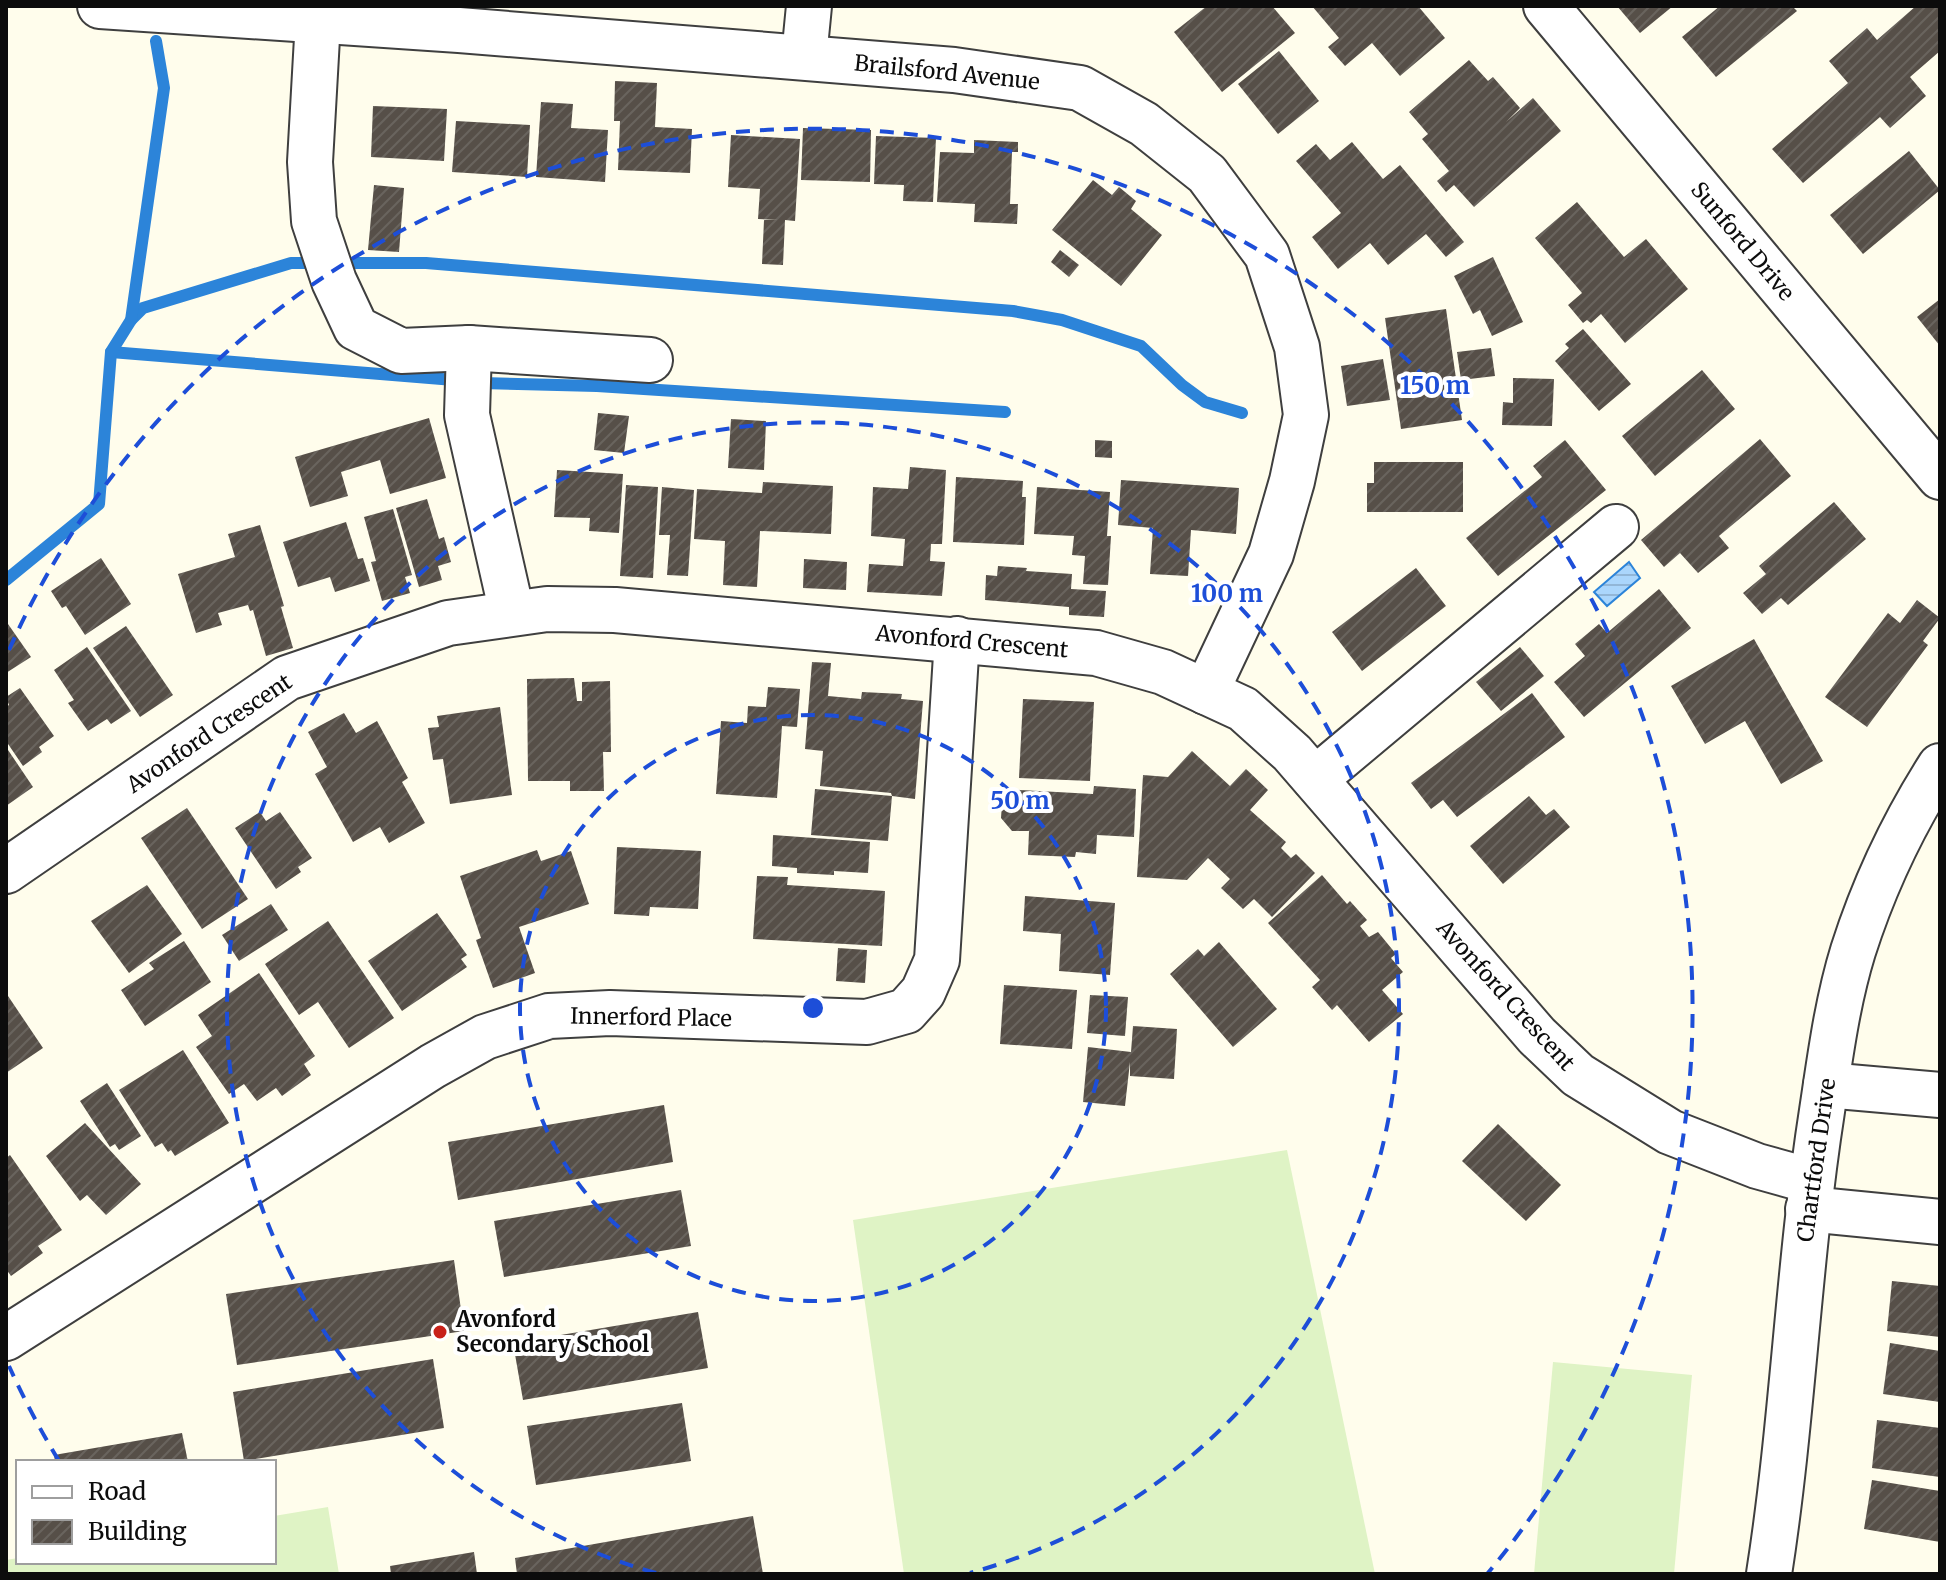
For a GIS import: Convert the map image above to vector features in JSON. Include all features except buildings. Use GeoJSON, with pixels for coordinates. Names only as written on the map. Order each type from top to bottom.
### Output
{"type":"FeatureCollection","features":[{"type":"Feature","properties":{"kind":"street","name":"Brailsford Avenue"},"geometry":{"type":"LineString","coordinates":[[100,6],[318,20],[459,18],[804,57],[954,70],[1080,88],[1144,124],[1207,174],[1267,255],[1297,347],[1306,415],[1292,481],[1271,554],[1206,692]]}},
{"type":"Feature","properties":{"kind":"street"},"geometry":{"type":"LineString","coordinates":[[804,57],[809,6]]}},
{"type":"Feature","properties":{"kind":"street","name":"Sunford Drive"},"geometry":{"type":"LineString","coordinates":[[1546,6],[1940,477]]}},
{"type":"Feature","properties":{"kind":"street"},"geometry":{"type":"LineString","coordinates":[[318,20],[310,162],[314,221],[334,281],[356,328],[401,351],[469,348],[650,360]]}},
{"type":"Feature","properties":{"kind":"street"},"geometry":{"type":"LineString","coordinates":[[469,348],[467,415],[512,613]]}},
{"type":"Feature","properties":{"kind":"street"},"geometry":{"type":"LineString","coordinates":[[1315,779],[1616,527]]}},
{"type":"Feature","properties":{"kind":"street","name":"Avonford Crescent"},"geometry":{"type":"LineString","coordinates":[[6,871],[287,678],[448,623],[547,609],[615,610],[1096,653],[1163,672],[1243,709],[1292,753],[1537,1036],[1578,1075],[1670,1132],[1757,1166],[1810,1195],[1940,1222]]}},
{"type":"Feature","properties":{"kind":"street","name":"Innerford Place"},"geometry":{"type":"LineString","coordinates":[[6,1338],[433,1066],[485,1037],[549,1016],[610,1013],[867,1022],[906,1011],[923,992],[937,960],[957,639]]}},
{"type":"Feature","properties":{"kind":"street","name":"Chartford Drive"},"geometry":{"type":"LineString","coordinates":[[1769,1574],[1780,1505],[1810,1195],[1838,1010],[1872,898],[1895,844],[1940,766]]}},
{"type":"Feature","properties":{"kind":"street"},"geometry":{"type":"LineString","coordinates":[[1826,1085],[1940,1095]]}},
{"type":"Feature","properties":{"kind":"green space"},"geometry":{"type":"Polygon","coordinates":[[[1287,1150],[1375,1574],[904,1574],[853,1220],[1287,1150]]]}},
{"type":"Feature","properties":{"kind":"green space"},"geometry":{"type":"Polygon","coordinates":[[[1553,1362],[1692,1375],[1674,1574],[1534,1574],[1553,1362]]]}},
{"type":"Feature","properties":{"kind":"green space"},"geometry":{"type":"Polygon","coordinates":[[[328,1507],[339,1574],[6,1574],[6,1560],[16,1558],[16,1564],[276,1564],[276,1516],[328,1507]]]}},
{"type":"Feature","properties":{"kind":"water"},"geometry":{"type":"Polygon","coordinates":[[[1629,562],[1640,578],[1607,606],[1594,592],[1629,562]]]}},
{"type":"Feature","properties":{"kind":"waterway"},"geometry":{"type":"LineString","coordinates":[[6,580],[99,504],[111,352],[131,320],[164,88],[156,41]]}},
{"type":"Feature","properties":{"kind":"waterway"},"geometry":{"type":"LineString","coordinates":[[131,320],[143,308],[291,263],[426,263],[1013,311],[1062,320],[1141,346],[1205,402],[1242,413]]}},
{"type":"Feature","properties":{"kind":"waterway"},"geometry":{"type":"LineString","coordinates":[[111,352],[454,380]]}},
{"type":"Feature","properties":{"kind":"waterway"},"geometry":{"type":"LineString","coordinates":[[481,383],[597,386],[1005,412]]}},
{"type":"Feature","properties":{"kind":"place","name":"Avonford Secondary School"},"geometry":{"type":"Point","coordinates":[440,1332]}}]}
